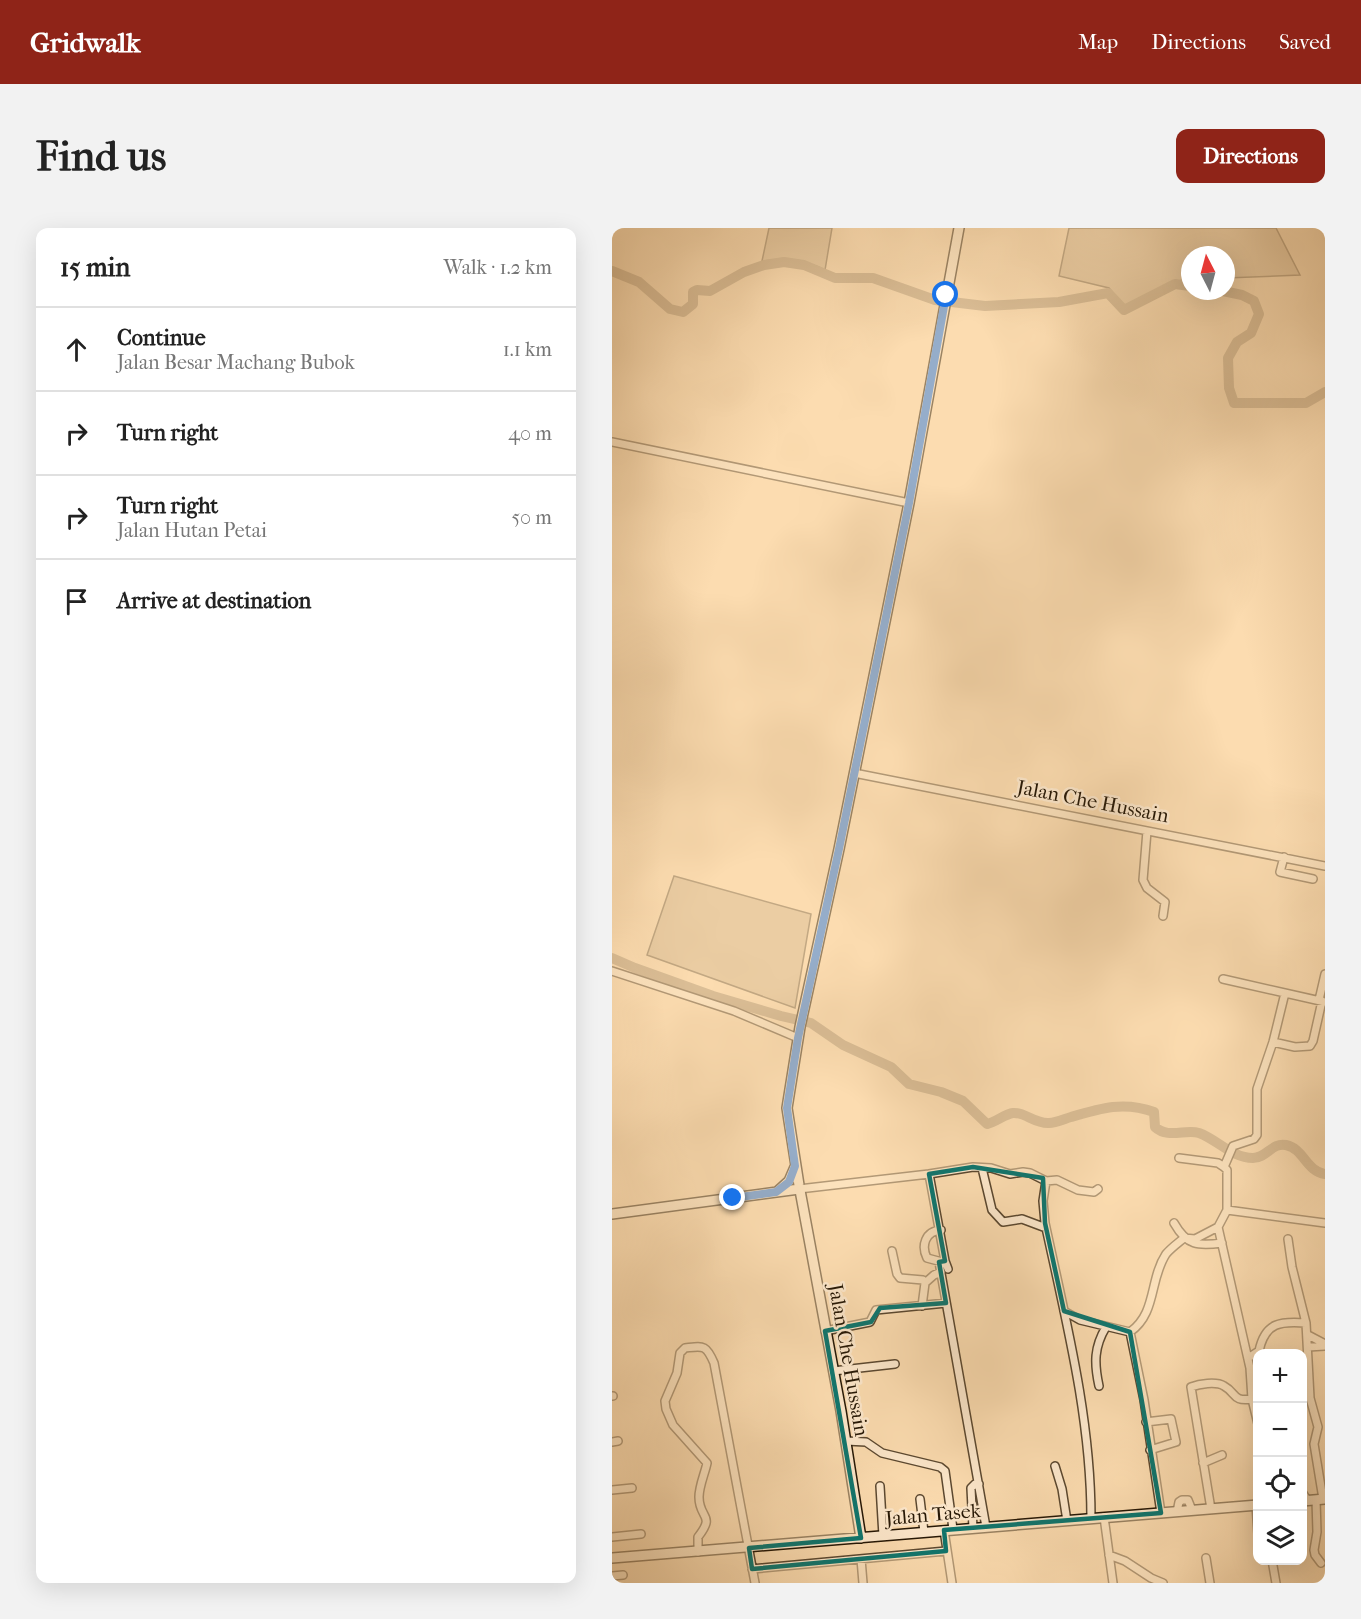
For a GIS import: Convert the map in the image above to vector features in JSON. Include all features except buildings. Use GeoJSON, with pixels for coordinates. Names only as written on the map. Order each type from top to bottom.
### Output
{"type":"FeatureCollection","features":[{"type":"Feature","properties":{"kind":"main road","name":"Jalan Che Hussain"},"geometry":{"type":"LineString","coordinates":[[861,1538],[846,1441],[795,1166],[787,1108],[801,1022],[909,503],[959,228]]}},
{"type":"Feature","properties":{"kind":"main road"},"geometry":{"type":"LineString","coordinates":[[777,1192],[789,1182],[795,1166]]}},
{"type":"Feature","properties":{"kind":"main road"},"geometry":{"type":"LineString","coordinates":[[612,1214],[800,1189]]}},
{"type":"Feature","properties":{"kind":"main road"},"geometry":{"type":"LineString","coordinates":[[777,1192],[791,1197],[803,1207]]}},
{"type":"Feature","properties":{"kind":"main road","name":"Jalan Tasek"},"geometry":{"type":"LineString","coordinates":[[612,1558],[1253,1505]]}},
{"type":"Feature","properties":{"kind":"street"},"geometry":{"type":"LineString","coordinates":[[612,442],[909,503]]}},
{"type":"Feature","properties":{"kind":"street","name":"Jalan Che Hussain"},"geometry":{"type":"LineString","coordinates":[[854,773],[1325,866]]}},
{"type":"Feature","properties":{"kind":"street"},"geometry":{"type":"LineString","coordinates":[[1147,831],[1143,880],[1147,888],[1165,902],[1163,916]]}},
{"type":"Feature","properties":{"kind":"street"},"geometry":{"type":"LineString","coordinates":[[1284,857],[1280,872],[1313,879]]}},
{"type":"Feature","properties":{"kind":"street"},"geometry":{"type":"LineString","coordinates":[[612,971],[734,1011],[798,1038]]}},
{"type":"Feature","properties":{"kind":"street"},"geometry":{"type":"LineString","coordinates":[[1273,1042],[1295,1047],[1310,1046],[1322,1001],[1325,974]]}},
{"type":"Feature","properties":{"kind":"street"},"geometry":{"type":"LineString","coordinates":[[1223,979],[1322,1001]]}},
{"type":"Feature","properties":{"kind":"street"},"geometry":{"type":"LineString","coordinates":[[1224,1167],[1233,1146],[1257,1135],[1257,1089],[1273,1042],[1285,993]]}},
{"type":"Feature","properties":{"kind":"street"},"geometry":{"type":"LineString","coordinates":[[1064,1311],[1080,1320],[1130,1332],[1145,1318],[1151,1303],[1155,1281],[1165,1256],[1184,1238],[1195,1239],[1218,1227],[1227,1210],[1227,1170],[1218,1164],[1179,1158]]}},
{"type":"Feature","properties":{"kind":"street"},"geometry":{"type":"LineString","coordinates":[[800,1189],[982,1168],[991,1168],[1010,1174],[1030,1173],[1046,1181],[1057,1180],[1078,1190],[1094,1192],[1098,1189]]}},
{"type":"Feature","properties":{"kind":"street"},"geometry":{"type":"LineString","coordinates":[[982,1168],[995,1215],[1003,1222],[1022,1219],[1046,1228]]}},
{"type":"Feature","properties":{"kind":"street"},"geometry":{"type":"LineString","coordinates":[[929,1174],[940,1230],[946,1303],[986,1527]]}},
{"type":"Feature","properties":{"kind":"street"},"geometry":{"type":"LineString","coordinates":[[1046,1181],[1042,1202],[1084,1417],[1084,1438],[1091,1480],[1091,1518]]}},
{"type":"Feature","properties":{"kind":"street"},"geometry":{"type":"LineString","coordinates":[[1227,1210],[1325,1223]]}},
{"type":"Feature","properties":{"kind":"street"},"geometry":{"type":"LineString","coordinates":[[1174,1223],[1184,1238],[1192,1243],[1222,1244]]}},
{"type":"Feature","properties":{"kind":"street"},"geometry":{"type":"LineString","coordinates":[[1218,1227],[1248,1358],[1253,1404]]}},
{"type":"Feature","properties":{"kind":"street"},"geometry":{"type":"LineString","coordinates":[[940,1230],[931,1232],[924,1245],[927,1258],[942,1262]]}},
{"type":"Feature","properties":{"kind":"street"},"geometry":{"type":"LineString","coordinates":[[1288,1239],[1296,1287],[1308,1335],[1310,1398],[1318,1427],[1314,1444],[1317,1532],[1314,1550],[1321,1563]]}},
{"type":"Feature","properties":{"kind":"street"},"geometry":{"type":"LineString","coordinates":[[892,1251],[900,1278],[923,1280],[925,1283]]}},
{"type":"Feature","properties":{"kind":"street"},"geometry":{"type":"LineString","coordinates":[[922,1306],[925,1283],[934,1275],[945,1271]]}},
{"type":"Feature","properties":{"kind":"street"},"geometry":{"type":"LineString","coordinates":[[825,1331],[870,1322],[876,1310],[880,1308],[946,1303]]}},
{"type":"Feature","properties":{"kind":"street"},"geometry":{"type":"LineString","coordinates":[[1248,1358],[1259,1351],[1262,1338],[1278,1323],[1306,1323]]}},
{"type":"Feature","properties":{"kind":"street"},"geometry":{"type":"LineString","coordinates":[[1099,1386],[1094,1361],[1095,1348],[1106,1327]]}},
{"type":"Feature","properties":{"kind":"street"},"geometry":{"type":"LineString","coordinates":[[1130,1332],[1137,1361],[1161,1513]]}},
{"type":"Feature","properties":{"kind":"street"},"geometry":{"type":"LineString","coordinates":[[1308,1335],[1325,1345]]}},
{"type":"Feature","properties":{"kind":"street"},"geometry":{"type":"LineString","coordinates":[[1308,1347],[1325,1345]]}},
{"type":"Feature","properties":{"kind":"street"},"geometry":{"type":"LineString","coordinates":[[698,1552],[698,1536],[706,1528],[708,1522],[699,1495],[707,1463],[673,1425],[665,1401],[677,1373],[680,1353],[685,1348],[702,1346],[709,1350],[714,1363],[755,1583]]}},
{"type":"Feature","properties":{"kind":"street"},"geometry":{"type":"LineString","coordinates":[[833,1371],[895,1364]]}},
{"type":"Feature","properties":{"kind":"street"},"geometry":{"type":"LineString","coordinates":[[1211,1509],[1191,1387],[1217,1384],[1226,1386],[1237,1399],[1252,1399]]}},
{"type":"Feature","properties":{"kind":"street"},"geometry":{"type":"LineString","coordinates":[[1146,1422],[1171,1419],[1175,1432],[1176,1442],[1150,1450]]}},
{"type":"Feature","properties":{"kind":"street"},"geometry":{"type":"LineString","coordinates":[[846,1441],[866,1442],[882,1453],[940,1467],[945,1471],[949,1530],[946,1551],[952,1583]]}},
{"type":"Feature","properties":{"kind":"street"},"geometry":{"type":"LineString","coordinates":[[1203,1463],[1222,1455]]}},
{"type":"Feature","properties":{"kind":"street"},"geometry":{"type":"LineString","coordinates":[[1055,1466],[1062,1489],[1067,1521]]}},
{"type":"Feature","properties":{"kind":"street"},"geometry":{"type":"LineString","coordinates":[[974,1528],[971,1488],[979,1484]]}},
{"type":"Feature","properties":{"kind":"street"},"geometry":{"type":"LineString","coordinates":[[880,1486],[883,1536]]}},
{"type":"Feature","properties":{"kind":"street"},"geometry":{"type":"LineString","coordinates":[[612,1490],[632,1488]]}},
{"type":"Feature","properties":{"kind":"street"},"geometry":{"type":"LineString","coordinates":[[920,1498],[924,1532]]}},
{"type":"Feature","properties":{"kind":"street"},"geometry":{"type":"LineString","coordinates":[[1104,1517],[1113,1583]]}},
{"type":"Feature","properties":{"kind":"street"},"geometry":{"type":"LineString","coordinates":[[612,1537],[641,1534]]}},
{"type":"Feature","properties":{"kind":"street"},"geometry":{"type":"LineString","coordinates":[[753,1569],[946,1551]]}},
{"type":"Feature","properties":{"kind":"street"},"geometry":{"type":"LineString","coordinates":[[1109,1555],[1125,1561],[1163,1583]]}},
{"type":"Feature","properties":{"kind":"street"},"geometry":{"type":"LineString","coordinates":[[1206,1558],[1210,1583]]}},
{"type":"Feature","properties":{"kind":"street"},"geometry":{"type":"LineString","coordinates":[[861,1559],[863,1583]]}},
{"type":"Feature","properties":{"kind":"street"},"geometry":{"type":"LineString","coordinates":[[1273,1565],[1276,1583]]}},
{"type":"Feature","properties":{"kind":"street"},"geometry":{"type":"LineString","coordinates":[[612,1576],[622,1575]]}},
{"type":"Feature","properties":{"kind":"highlighted area"},"geometry":{"type":"Polygon","coordinates":[[[973,1167],[1043,1178],[1045,1223],[1064,1311],[1130,1332],[1161,1513],[944,1530],[946,1551],[752,1569],[749,1548],[861,1538],[825,1331],[871,1322],[880,1308],[946,1303],[939,1262],[945,1261],[929,1174],[973,1167]]]}},
{"type":"Feature","properties":{"kind":"shaded area"},"geometry":{"type":"Polygon","coordinates":[[[769,228],[832,228],[825,270],[794,261],[762,261],[769,228]]]}},
{"type":"Feature","properties":{"kind":"shaded area"},"geometry":{"type":"Polygon","coordinates":[[[1069,228],[1276,228],[1300,275],[1235,278],[1235,246],[1181,246],[1181,281],[1124,307],[1109,288],[1059,276],[1069,228]]]}},
{"type":"Feature","properties":{"kind":"shaded area"},"geometry":{"type":"Polygon","coordinates":[[[674,876],[811,914],[795,1008],[647,955],[674,876]]]}},
{"type":"Feature","properties":{"kind":"waterway"},"geometry":{"type":"LineString","coordinates":[[612,271],[639,282],[670,309],[683,312],[693,304],[693,292],[697,290],[710,291],[744,272],[764,265],[784,262],[804,265],[835,278],[873,278],[935,300],[985,306],[1059,302],[1108,293],[1124,310],[1175,284],[1181,285]]}},
{"type":"Feature","properties":{"kind":"waterway"},"geometry":{"type":"LineString","coordinates":[[1235,294],[1254,301],[1259,314],[1251,333],[1237,342],[1228,358],[1229,388],[1234,403],[1306,403],[1325,392]]}},
{"type":"Feature","properties":{"kind":"waterway"},"geometry":{"type":"LineString","coordinates":[[612,958],[713,996],[811,1023],[843,1045],[891,1067],[909,1084],[941,1092],[963,1101],[987,1124],[1013,1113],[1049,1123],[1112,1107],[1133,1107],[1154,1112],[1155,1127],[1160,1131],[1199,1133],[1245,1157],[1262,1156],[1281,1145],[1292,1147],[1313,1169],[1325,1174]]}},
{"type":"Feature","properties":{"kind":"route"},"geometry":{"type":"LineString","coordinates":[[733,1198],[776,1192],[789,1182],[795,1166],[787,1108],[798,1038],[909,503],[946,295]]}}]}
